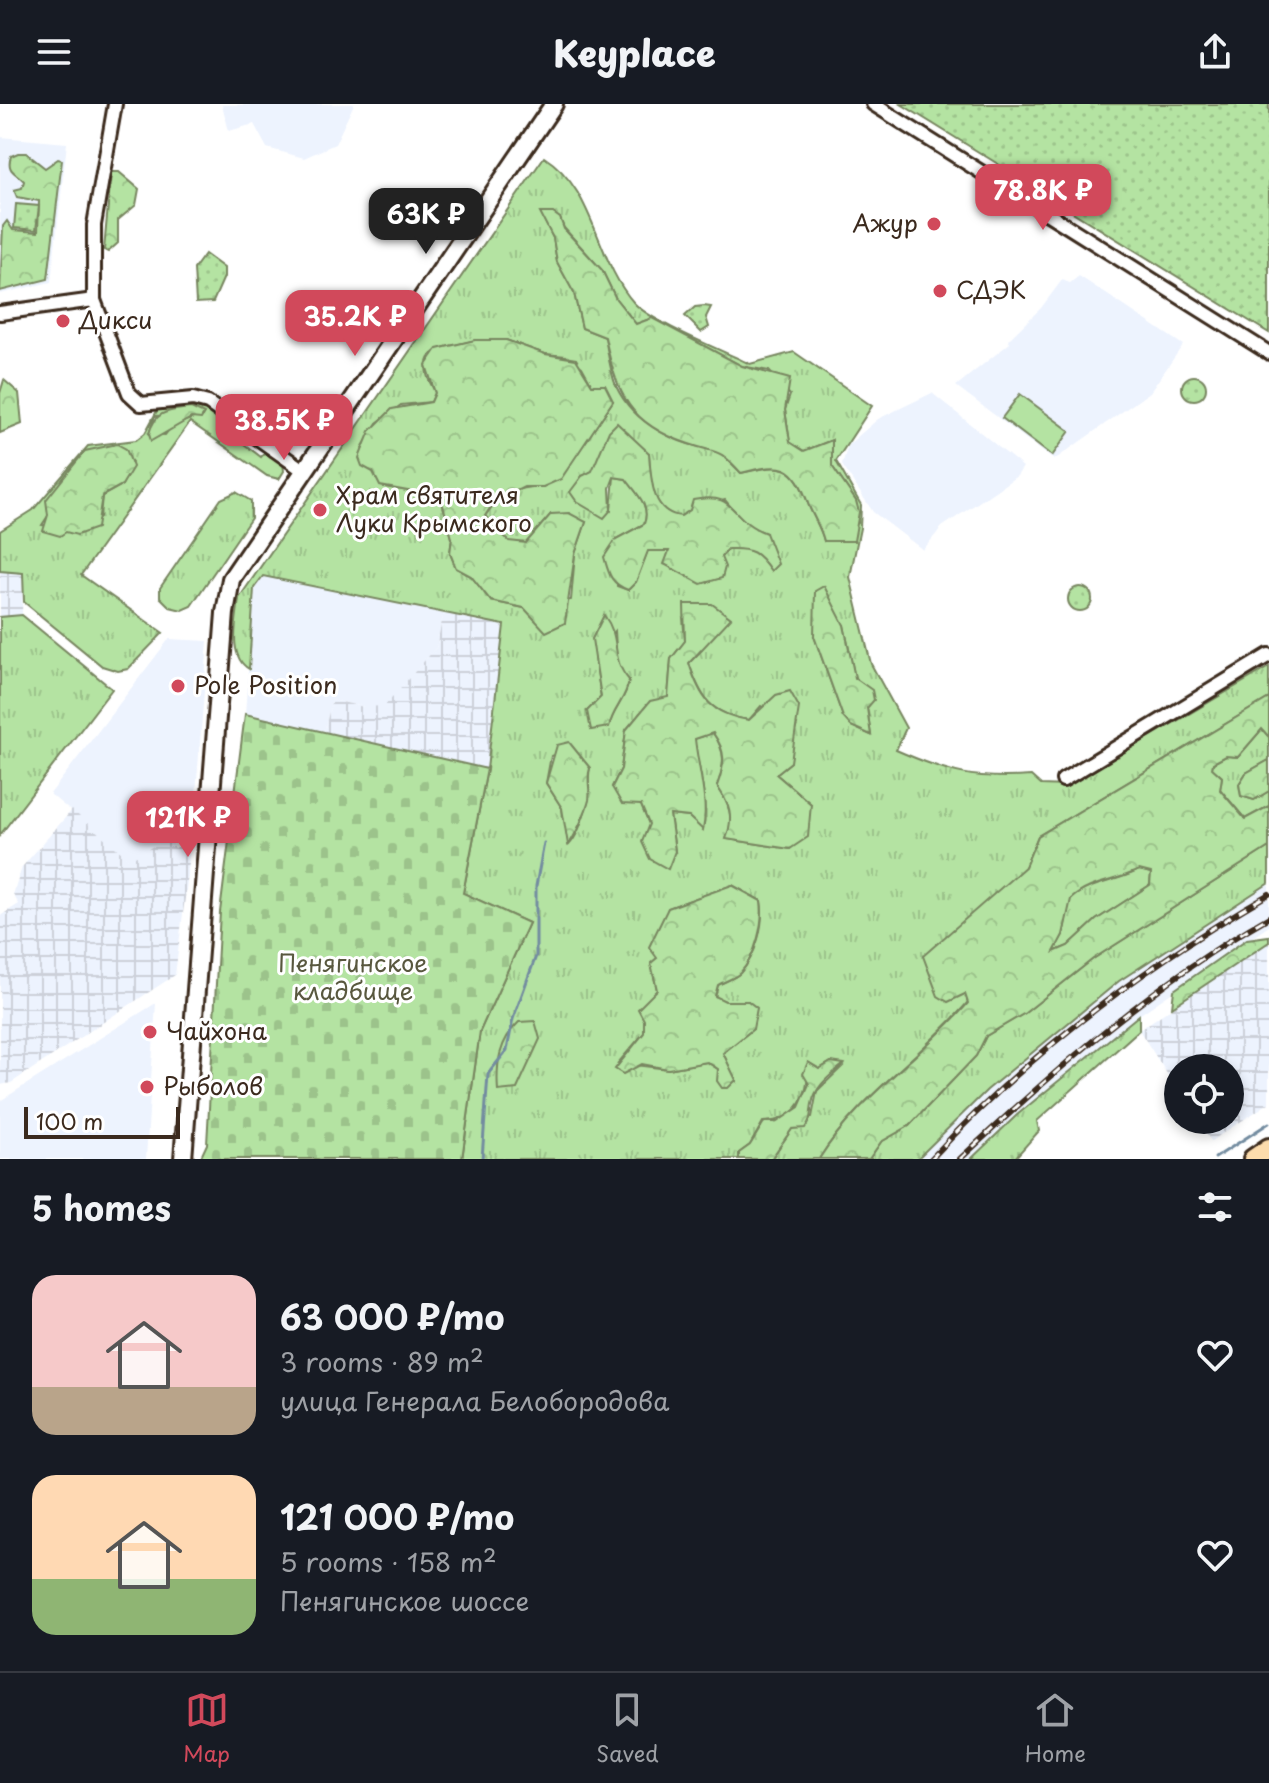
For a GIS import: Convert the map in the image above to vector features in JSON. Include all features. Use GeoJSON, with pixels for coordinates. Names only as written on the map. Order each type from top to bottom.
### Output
{"type":"FeatureCollection","features":[{"type":"Feature","properties":{"kind":"main road"},"geometry":{"type":"LineString","coordinates":[[183,1159],[229,588],[235,570],[554,104]]}},
{"type":"Feature","properties":{"kind":"main road"},"geometry":{"type":"LineString","coordinates":[[1253,1159],[1269,1148]]}},
{"type":"Feature","properties":{"kind":"street"},"geometry":{"type":"LineString","coordinates":[[115,104],[94,225],[94,300],[120,373],[135,401],[146,405],[193,399],[208,403],[303,470]]}},
{"type":"Feature","properties":{"kind":"street"},"geometry":{"type":"LineString","coordinates":[[873,104],[1269,353]]}},
{"type":"Feature","properties":{"kind":"street"},"geometry":{"type":"LineString","coordinates":[[0,313],[94,300]]}},
{"type":"Feature","properties":{"kind":"street"},"geometry":{"type":"LineString","coordinates":[[1063,780],[1269,655]]}},
{"type":"Feature","properties":{"kind":"shaded area"},"geometry":{"type":"Polygon","coordinates":[[[354,104],[335,144],[304,158],[267,148],[254,124],[229,131],[222,105],[354,104]]]}},
{"type":"Feature","properties":{"kind":"shaded area"},"geometry":{"type":"Polygon","coordinates":[[[0,137],[67,143],[51,282],[0,294],[0,137]]]}},
{"type":"Feature","properties":{"kind":"shaded area"},"geometry":{"type":"Polygon","coordinates":[[[1079,276],[1183,345],[1150,392],[1054,460],[956,386],[1010,343],[1008,340],[1041,308],[1062,280],[1070,283],[1079,276]]]}},
{"type":"Feature","properties":{"kind":"shaded area"},"geometry":{"type":"Polygon","coordinates":[[[932,393],[1023,467],[1017,476],[942,527],[923,550],[873,512],[842,465],[848,445],[878,419],[932,393]]]}},
{"type":"Feature","properties":{"kind":"shaded area"},"geometry":{"type":"Polygon","coordinates":[[[0,571],[23,573],[22,615],[0,617],[0,571]]]}},
{"type":"Feature","properties":{"kind":"shaded area"},"geometry":{"type":"Polygon","coordinates":[[[263,576],[444,612],[436,648],[384,707],[364,707],[332,700],[324,732],[245,714],[254,588],[263,576]]]}},
{"type":"Feature","properties":{"kind":"shaded area"},"geometry":{"type":"Polygon","coordinates":[[[444,612],[504,625],[487,769],[324,732],[332,700],[364,707],[384,706],[436,648],[444,612]]]}},
{"type":"Feature","properties":{"kind":"shaded area"},"geometry":{"type":"Polygon","coordinates":[[[169,639],[208,641],[193,831],[177,831],[130,861],[50,794],[169,639]]]}},
{"type":"Feature","properties":{"kind":"shaded area"},"geometry":{"type":"Polygon","coordinates":[[[72,810],[130,860],[168,837],[175,848],[185,843],[189,854],[188,875],[175,975],[11,1083],[0,1085],[0,916],[19,904],[13,895],[22,867],[72,810]]]}},
{"type":"Feature","properties":{"kind":"shaded area"},"geometry":{"type":"Polygon","coordinates":[[[1269,883],[1269,926],[1139,1015],[1017,1115],[971,1159],[917,1159],[987,1090],[1119,981],[1269,883]]]}},
{"type":"Feature","properties":{"kind":"shaded area"},"geometry":{"type":"Polygon","coordinates":[[[1269,942],[1269,1103],[1244,1119],[1244,1054],[1164,1054],[1164,1069],[1139,1030],[1269,942]]]}},
{"type":"Feature","properties":{"kind":"shaded area"},"geometry":{"type":"Polygon","coordinates":[[[156,1003],[146,1159],[0,1159],[0,1101],[156,1003]]]}},
{"type":"Feature","properties":{"kind":"shaded area"},"geometry":{"type":"Polygon","coordinates":[[[1206,1134],[1222,1134],[1211,1141],[1206,1134]]]}},
{"type":"Feature","properties":{"kind":"green space"},"geometry":{"type":"Polygon","coordinates":[[[901,104],[1269,104],[1269,333],[1071,211],[1073,205],[1014,168],[1011,172],[901,104]]]}},
{"type":"Feature","properties":{"kind":"green space"},"geometry":{"type":"Polygon","coordinates":[[[26,153],[45,168],[58,159],[62,160],[48,279],[0,291],[3,226],[7,221],[13,230],[38,232],[39,201],[17,197],[14,190],[22,188],[24,181],[12,171],[10,165],[11,156],[26,153]]]}},
{"type":"Feature","properties":{"kind":"green space"},"geometry":{"type":"Polygon","coordinates":[[[544,157],[574,187],[621,285],[643,311],[750,364],[794,352],[872,406],[836,461],[861,505],[860,528],[850,577],[871,664],[906,728],[896,750],[962,773],[993,777],[1031,776],[1041,785],[1066,786],[1269,667],[1269,698],[1038,836],[1025,867],[982,907],[965,994],[968,1002],[852,1116],[819,1159],[771,1159],[792,1129],[812,1117],[817,1091],[844,1065],[831,1062],[820,1069],[808,1062],[807,1084],[800,1103],[786,1117],[763,1122],[750,1145],[739,1153],[739,1159],[462,1159],[480,1031],[529,923],[463,893],[487,769],[504,625],[263,576],[254,588],[249,669],[242,663],[236,647],[239,598],[544,157]],[[541,214],[553,238],[557,262],[574,293],[582,328],[605,337],[616,386],[633,411],[645,422],[687,444],[717,449],[741,473],[777,468],[792,474],[824,541],[858,523],[856,501],[832,466],[832,440],[804,451],[790,443],[785,410],[790,395],[769,371],[741,366],[652,318],[636,324],[616,299],[602,270],[564,228],[560,218],[541,214]],[[475,340],[442,348],[429,357],[427,364],[427,374],[435,393],[431,402],[401,405],[377,423],[362,448],[381,486],[431,495],[443,506],[452,538],[450,553],[456,568],[471,576],[491,601],[524,608],[571,600],[575,554],[586,522],[551,514],[526,543],[509,542],[485,516],[510,493],[543,487],[577,454],[613,401],[592,385],[582,367],[566,356],[545,354],[506,340],[475,340]],[[649,453],[582,476],[611,510],[614,477],[626,479],[642,500],[646,511],[644,524],[616,539],[617,586],[628,590],[636,582],[648,550],[669,551],[665,564],[721,557],[728,549],[750,548],[759,553],[766,533],[746,525],[725,500],[678,516],[669,514],[662,509],[654,492],[649,453]],[[683,618],[685,641],[671,659],[668,698],[650,702],[626,730],[621,769],[612,787],[641,805],[649,824],[675,851],[670,815],[689,817],[703,829],[704,797],[694,739],[713,733],[722,752],[723,765],[717,786],[730,811],[727,839],[790,849],[811,804],[776,774],[791,762],[791,743],[797,725],[761,706],[749,720],[716,709],[703,695],[689,663],[702,650],[683,618]],[[844,625],[814,636],[843,717],[851,726],[871,735],[867,708],[855,679],[844,625]],[[615,631],[595,658],[601,697],[587,711],[609,726],[629,680],[617,666],[615,631]],[[576,752],[551,756],[546,783],[562,808],[569,845],[578,831],[588,802],[590,768],[576,752]],[[732,885],[668,908],[657,958],[651,964],[657,990],[649,1001],[644,1033],[618,1063],[668,1069],[707,1062],[736,1081],[723,1053],[753,1029],[748,1001],[725,1001],[715,997],[718,985],[738,975],[751,958],[760,929],[761,901],[732,885]]]}},
{"type":"Feature","properties":{"kind":"green space"},"geometry":{"type":"Polygon","coordinates":[[[111,172],[119,172],[139,189],[136,205],[118,220],[118,243],[108,252],[104,250],[111,172]]]}},
{"type":"Feature","properties":{"kind":"green space"},"geometry":{"type":"Polygon","coordinates":[[[16,204],[39,206],[36,230],[14,228],[16,204]]]}},
{"type":"Feature","properties":{"kind":"green space"},"geometry":{"type":"Polygon","coordinates":[[[540,213],[553,213],[560,218],[564,229],[602,270],[616,299],[636,324],[652,318],[742,366],[790,379],[785,410],[790,442],[804,451],[832,440],[832,466],[856,501],[859,512],[854,541],[824,541],[798,481],[785,469],[767,467],[741,473],[717,452],[669,436],[639,417],[621,391],[605,337],[582,328],[574,293],[557,262],[553,238],[540,213]]]}},
{"type":"Feature","properties":{"kind":"green space"},"geometry":{"type":"Polygon","coordinates":[[[205,254],[224,268],[224,277],[213,302],[196,303],[194,269],[205,254]]]}},
{"type":"Feature","properties":{"kind":"green space"},"geometry":{"type":"Polygon","coordinates":[[[695,307],[711,307],[706,317],[709,327],[701,332],[685,316],[695,307]]]}},
{"type":"Feature","properties":{"kind":"green space"},"geometry":{"type":"Polygon","coordinates":[[[475,340],[506,340],[545,354],[576,359],[592,385],[605,385],[613,401],[561,479],[543,487],[524,487],[494,502],[485,516],[509,541],[526,543],[551,514],[569,513],[586,522],[575,554],[565,623],[546,632],[524,608],[491,601],[471,576],[456,568],[450,553],[452,538],[443,505],[430,495],[380,486],[373,472],[362,466],[359,458],[370,431],[392,409],[431,402],[435,393],[426,365],[437,349],[475,340]]]}},
{"type":"Feature","properties":{"kind":"green space"},"geometry":{"type":"Polygon","coordinates":[[[1194,376],[1205,383],[1206,388],[1199,399],[1194,400],[1183,393],[1182,388],[1189,377],[1194,376]]]}},
{"type":"Feature","properties":{"kind":"green space"},"geometry":{"type":"Polygon","coordinates":[[[4,380],[19,393],[22,424],[0,433],[0,393],[4,380]]]}},
{"type":"Feature","properties":{"kind":"green space"},"geometry":{"type":"Polygon","coordinates":[[[1020,394],[1070,431],[1052,456],[1002,418],[1020,394]]]}},
{"type":"Feature","properties":{"kind":"green space"},"geometry":{"type":"Polygon","coordinates":[[[186,404],[209,409],[239,431],[235,437],[261,457],[266,451],[283,463],[284,471],[279,479],[267,476],[190,422],[81,575],[163,633],[128,669],[118,671],[102,666],[24,602],[23,573],[0,571],[0,531],[33,510],[88,446],[136,440],[145,433],[158,409],[186,404]],[[204,414],[155,416],[149,434],[165,435],[172,426],[204,414]],[[125,454],[48,516],[42,525],[81,531],[100,517],[102,496],[122,485],[132,462],[125,454]]]}},
{"type":"Feature","properties":{"kind":"green space"},"geometry":{"type":"Polygon","coordinates":[[[191,408],[204,414],[201,419],[191,418],[151,441],[149,434],[159,416],[191,408]]]}},
{"type":"Feature","properties":{"kind":"green space"},"geometry":{"type":"Polygon","coordinates":[[[617,423],[649,453],[654,493],[664,508],[681,516],[690,510],[693,500],[718,499],[753,527],[766,533],[778,564],[771,571],[754,552],[728,549],[721,557],[725,567],[722,578],[701,584],[664,564],[669,551],[648,551],[636,582],[628,590],[617,584],[609,573],[604,557],[616,539],[644,524],[646,511],[642,500],[626,479],[614,477],[610,488],[611,510],[604,518],[577,502],[570,492],[582,476],[592,471],[609,431],[617,423]]]}},
{"type":"Feature","properties":{"kind":"green space"},"geometry":{"type":"Polygon","coordinates":[[[117,444],[126,449],[133,467],[122,485],[102,496],[97,528],[77,535],[66,532],[60,536],[43,531],[48,515],[46,500],[85,451],[117,444]]]}},
{"type":"Feature","properties":{"kind":"green space"},"geometry":{"type":"Polygon","coordinates":[[[236,492],[251,501],[251,518],[191,606],[182,610],[170,607],[160,597],[160,588],[221,499],[236,492]]]}},
{"type":"Feature","properties":{"kind":"green space"},"geometry":{"type":"Polygon","coordinates":[[[824,586],[844,625],[855,678],[872,690],[874,700],[867,708],[871,735],[851,726],[843,717],[814,636],[815,591],[824,586]]]}},
{"type":"Feature","properties":{"kind":"green space"},"geometry":{"type":"Polygon","coordinates":[[[1080,587],[1088,591],[1092,599],[1088,607],[1080,611],[1072,607],[1068,599],[1072,591],[1080,587]]]}},
{"type":"Feature","properties":{"kind":"green space"},"geometry":{"type":"Polygon","coordinates":[[[684,604],[712,604],[731,618],[689,663],[708,702],[725,713],[749,720],[776,695],[790,691],[799,707],[791,762],[776,774],[811,804],[808,837],[790,849],[726,839],[729,811],[717,786],[723,752],[713,733],[695,739],[704,797],[703,830],[689,817],[670,815],[675,851],[668,869],[650,859],[642,842],[649,824],[641,805],[622,804],[612,787],[621,769],[626,730],[650,701],[668,697],[671,659],[685,641],[684,604]]]}},
{"type":"Feature","properties":{"kind":"green space"},"geometry":{"type":"Polygon","coordinates":[[[22,615],[112,689],[0,835],[0,617],[22,615]]]}},
{"type":"Feature","properties":{"kind":"green space"},"geometry":{"type":"Polygon","coordinates":[[[604,615],[613,633],[619,664],[629,680],[609,727],[591,730],[587,711],[601,697],[592,639],[604,615]]]}},
{"type":"Feature","properties":{"kind":"green space"},"geometry":{"type":"Polygon","coordinates":[[[1269,698],[1269,737],[1262,729],[1238,757],[1226,756],[1213,763],[1212,768],[1222,777],[1220,790],[1245,819],[1269,806],[1269,847],[1093,959],[1025,1013],[986,1036],[976,1056],[909,1126],[881,1142],[869,1159],[819,1159],[852,1116],[968,1003],[965,994],[948,1002],[938,996],[923,956],[1025,867],[1038,836],[1269,698]],[[1139,870],[1095,885],[1071,899],[1063,935],[1054,952],[1068,946],[1096,920],[1150,885],[1151,873],[1139,870]]]}},
{"type":"Feature","properties":{"kind":"green space","name":"Пенягинское кладбище"},"geometry":{"type":"Polygon","coordinates":[[[245,714],[487,769],[463,893],[529,923],[480,1031],[462,1159],[200,1159],[207,1144],[220,912],[245,714]]]}},
{"type":"Feature","properties":{"kind":"green space"},"geometry":{"type":"Polygon","coordinates":[[[1262,729],[1269,737],[1269,760],[1246,773],[1239,784],[1241,796],[1254,800],[1269,791],[1269,806],[1245,819],[1220,789],[1222,777],[1212,768],[1213,763],[1226,756],[1238,757],[1262,729]]]}},
{"type":"Feature","properties":{"kind":"green space"},"geometry":{"type":"Polygon","coordinates":[[[569,742],[590,768],[589,800],[568,845],[562,808],[546,783],[557,745],[569,742]]]}},
{"type":"Feature","properties":{"kind":"green space"},"geometry":{"type":"Polygon","coordinates":[[[1269,760],[1269,791],[1254,800],[1241,796],[1239,784],[1246,773],[1269,760]]]}},
{"type":"Feature","properties":{"kind":"green space"},"geometry":{"type":"Polygon","coordinates":[[[1269,847],[1269,883],[1119,981],[987,1090],[917,1159],[869,1159],[881,1142],[909,1126],[976,1056],[986,1036],[1025,1013],[1093,959],[1269,847]]]}},
{"type":"Feature","properties":{"kind":"green space"},"geometry":{"type":"Polygon","coordinates":[[[1139,870],[1151,873],[1150,885],[1096,920],[1068,946],[1053,952],[1063,935],[1070,899],[1086,889],[1139,870]]]}},
{"type":"Feature","properties":{"kind":"green space"},"geometry":{"type":"Polygon","coordinates":[[[732,885],[761,901],[762,910],[758,939],[746,966],[738,975],[718,985],[715,996],[725,1001],[748,1001],[757,1008],[753,1029],[723,1053],[736,1080],[728,1088],[722,1088],[717,1081],[718,1069],[707,1062],[668,1069],[642,1064],[623,1074],[615,1069],[644,1033],[644,1020],[638,1009],[657,990],[651,963],[657,958],[649,947],[668,908],[732,885]]]}},
{"type":"Feature","properties":{"kind":"green space"},"geometry":{"type":"Polygon","coordinates":[[[1269,936],[1269,942],[1172,1007],[1174,990],[1247,939],[1269,936]]]}},
{"type":"Feature","properties":{"kind":"green space"},"geometry":{"type":"Polygon","coordinates":[[[1139,1015],[1139,1030],[1037,1121],[1039,1131],[1014,1159],[971,1159],[1017,1115],[1139,1015]]]}},
{"type":"Feature","properties":{"kind":"green space"},"geometry":{"type":"Polygon","coordinates":[[[535,1021],[540,1039],[517,1089],[498,1091],[498,1062],[507,1037],[519,1022],[535,1021]]]}},
{"type":"Feature","properties":{"kind":"green space"},"geometry":{"type":"Polygon","coordinates":[[[808,1062],[819,1069],[831,1062],[844,1064],[816,1092],[805,1128],[792,1129],[771,1159],[739,1159],[739,1153],[750,1145],[764,1122],[777,1122],[799,1107],[809,1084],[803,1074],[808,1062]]]}},
{"type":"Feature","properties":{"kind":"waterway"},"geometry":{"type":"LineString","coordinates":[[482,1159],[488,1074],[507,1050],[513,1019],[536,956],[536,886],[544,843]]}},
{"type":"Feature","properties":{"kind":"waterway"},"geometry":{"type":"LineString","coordinates":[[1215,1158],[1269,1123]]}},
{"type":"Feature","properties":{"kind":"railway"},"geometry":{"type":"LineString","coordinates":[[931,1159],[1007,1083],[1090,1014],[1178,951],[1269,894]]}},
{"type":"Feature","properties":{"kind":"railway"},"geometry":{"type":"LineString","coordinates":[[960,1159],[1107,1029],[1186,970],[1269,917]]}},
{"type":"Feature","properties":{"kind":"place","name":"Ажур"},"geometry":{"type":"Point","coordinates":[934,224]}},
{"type":"Feature","properties":{"kind":"place","name":"СДЭК"},"geometry":{"type":"Point","coordinates":[940,291]}},
{"type":"Feature","properties":{"kind":"place","name":"Дикси"},"geometry":{"type":"Point","coordinates":[63,321]}},
{"type":"Feature","properties":{"kind":"place","name":"Храм святителя Луки Крымского"},"geometry":{"type":"Point","coordinates":[320,510]}},
{"type":"Feature","properties":{"kind":"place","name":"Pole Position"},"geometry":{"type":"Point","coordinates":[178,686]}},
{"type":"Feature","properties":{"kind":"place","name":"Чайхона"},"geometry":{"type":"Point","coordinates":[150,1032]}},
{"type":"Feature","properties":{"kind":"place","name":"Рыболов"},"geometry":{"type":"Point","coordinates":[147,1087]}}]}
